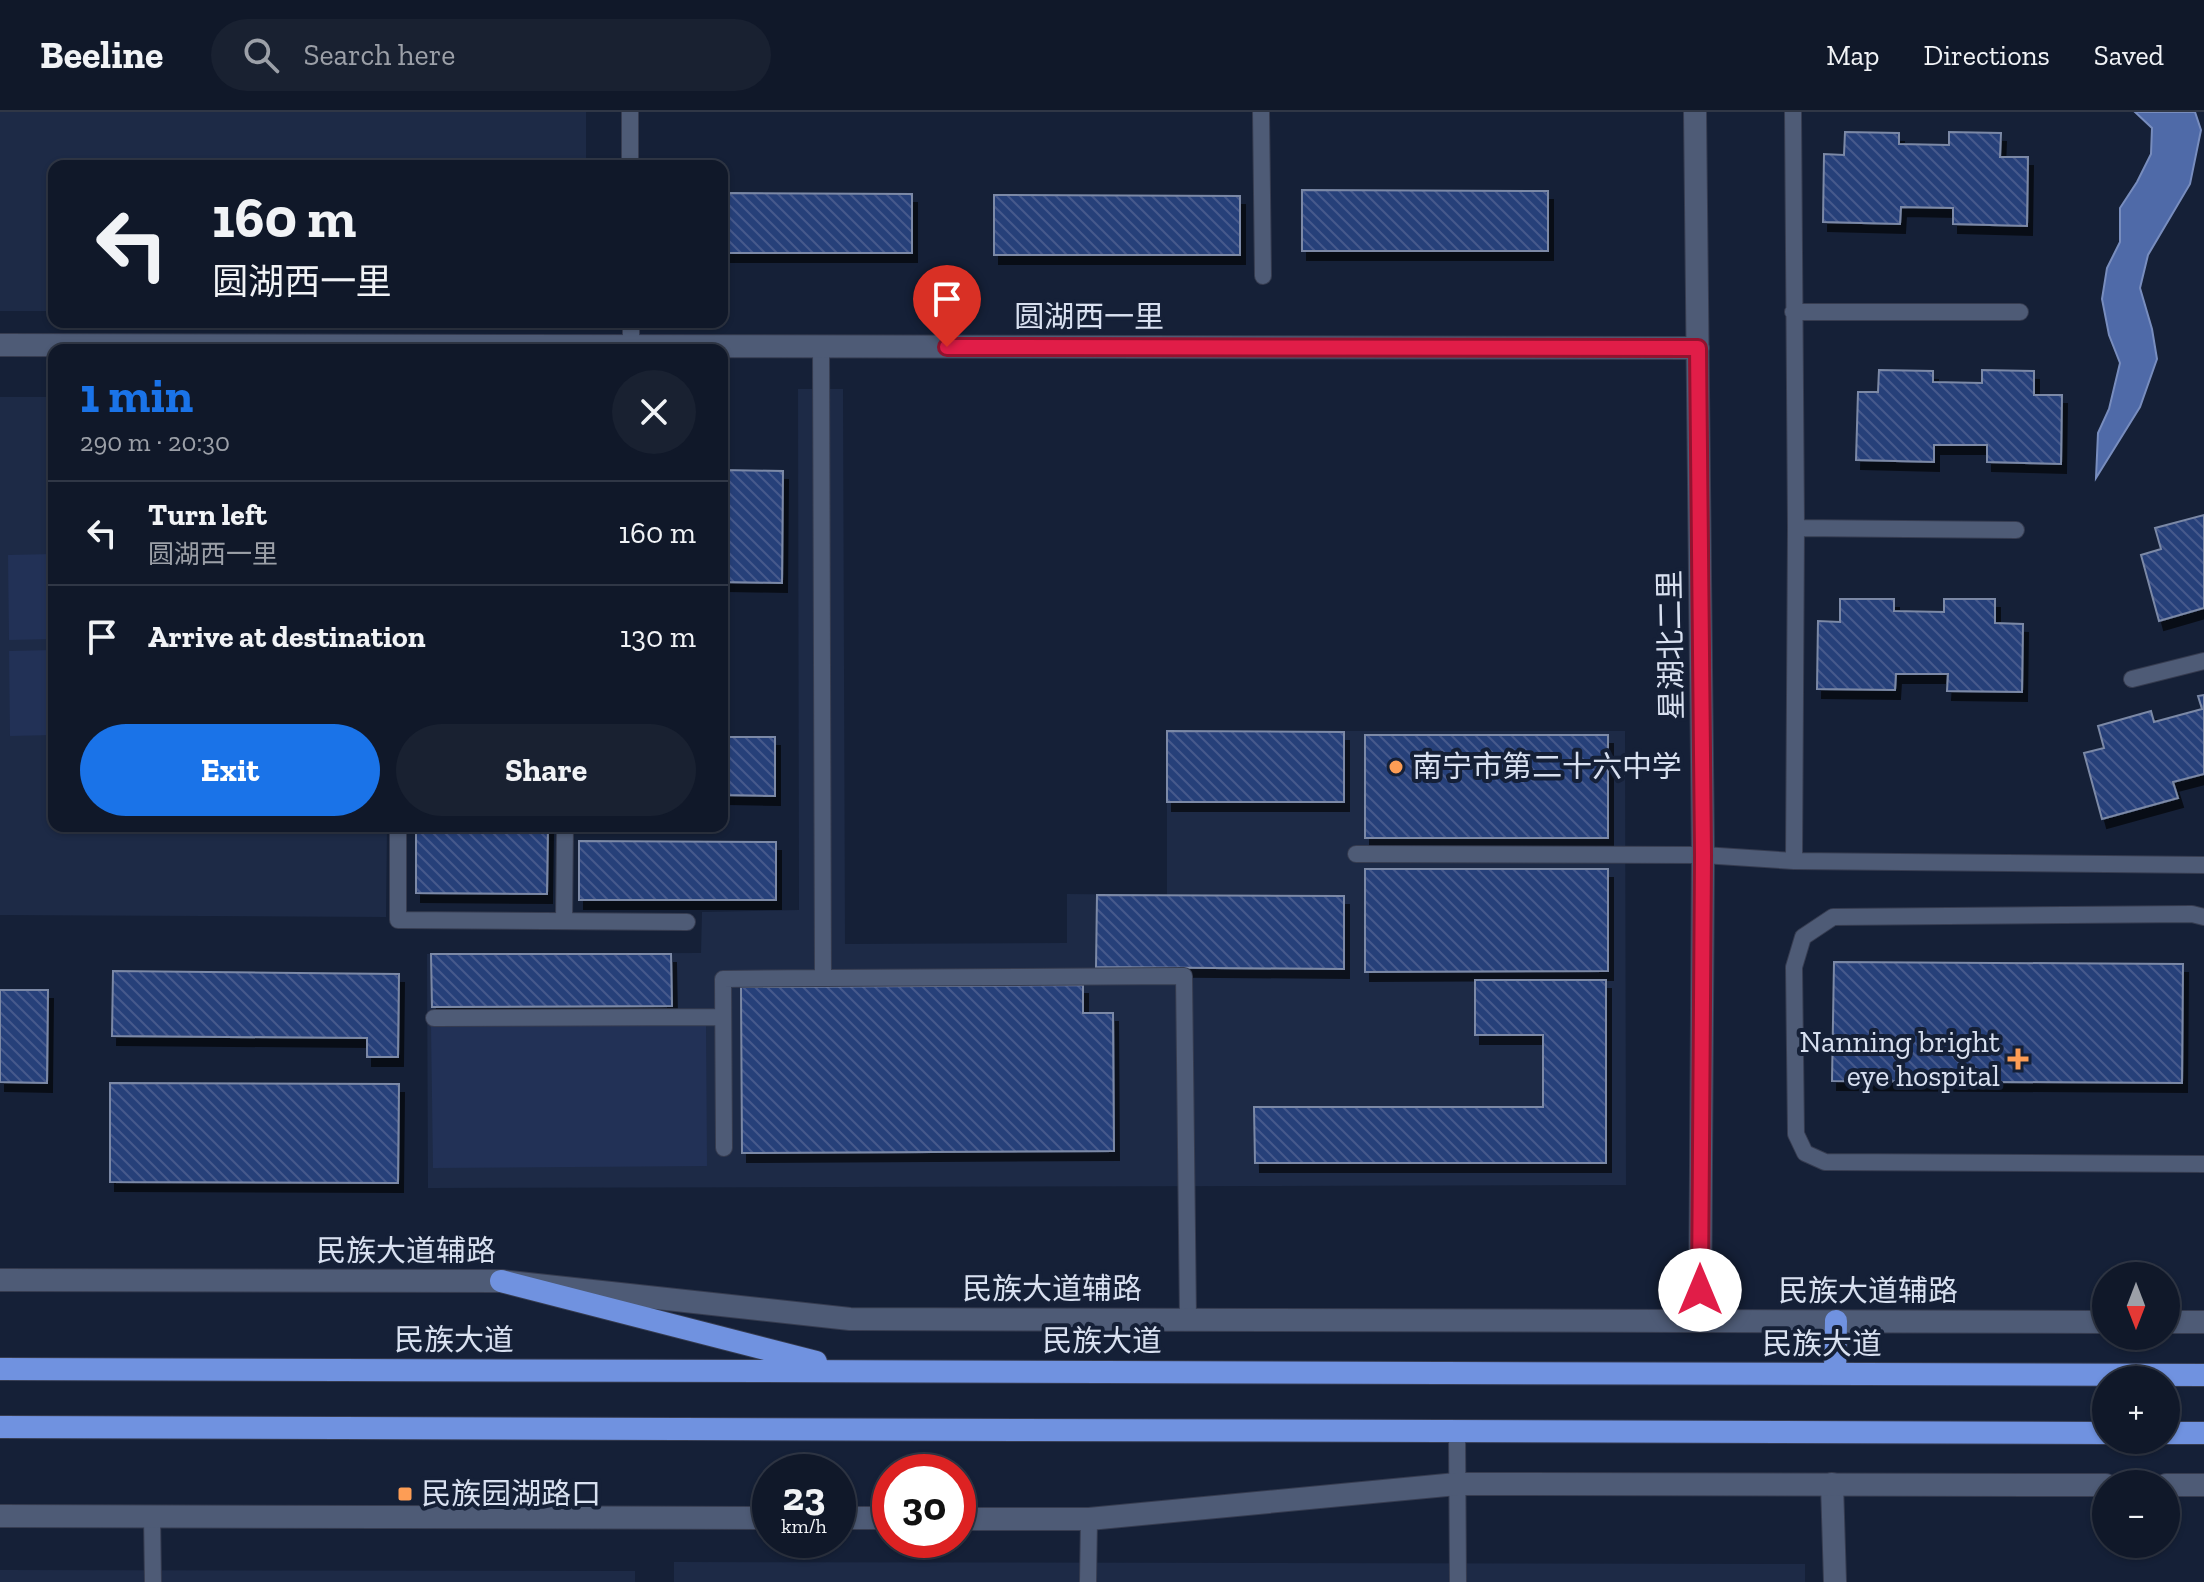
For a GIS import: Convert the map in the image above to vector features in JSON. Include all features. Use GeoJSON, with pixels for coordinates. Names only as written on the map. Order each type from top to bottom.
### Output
{"type":"FeatureCollection","features":[{"type":"Feature","properties":{"kind":"highway"},"geometry":{"type":"LineString","coordinates":[[501,1281],[848,1371]]}},
{"type":"Feature","properties":{"kind":"highway"},"geometry":{"type":"LineString","coordinates":[[1835,1374],[1836,1321]]}},
{"type":"Feature","properties":{"kind":"highway","name":"民族大道"},"geometry":{"type":"LineString","coordinates":[[0,1369],[2204,1375]]}},
{"type":"Feature","properties":{"kind":"highway"},"geometry":{"type":"LineString","coordinates":[[0,1427],[2092,1433]]}},
{"type":"Feature","properties":{"kind":"highway"},"geometry":{"type":"LineString","coordinates":[[2180,1433],[2204,1433]]}},
{"type":"Feature","properties":{"kind":"street","name":"星湖北二里"},"geometry":{"type":"LineString","coordinates":[[1695,112],[1703,855],[1700,1321]]}},
{"type":"Feature","properties":{"kind":"street","name":"圆湖西一里"},"geometry":{"type":"LineString","coordinates":[[0,345],[48,345]]}},
{"type":"Feature","properties":{"kind":"street","name":"圆湖西一里"},"geometry":{"type":"LineString","coordinates":[[728,346],[1698,348]]}},
{"type":"Feature","properties":{"kind":"street","name":"民族大道辅路"},"geometry":{"type":"LineString","coordinates":[[0,1280],[501,1281],[850,1319],[2092,1322]]}},
{"type":"Feature","properties":{"kind":"street"},"geometry":{"type":"LineString","coordinates":[[2180,1322],[2204,1322]]}},
{"type":"Feature","properties":{"kind":"street"},"geometry":{"type":"LineString","coordinates":[[976,1519],[1089,1519],[1457,1484],[2092,1485]]}},
{"type":"Feature","properties":{"kind":"street"},"geometry":{"type":"LineString","coordinates":[[1832,1484],[1835,1582]]}},
{"type":"Feature","properties":{"kind":"street"},"geometry":{"type":"LineString","coordinates":[[2180,1485],[2204,1485]]}},
{"type":"Feature","properties":{"kind":"street"},"geometry":{"type":"LineString","coordinates":[[0,1516],[752,1518]]}},
{"type":"Feature","properties":{"kind":"lane"},"geometry":{"type":"LineString","coordinates":[[630,112],[630,160]]}},
{"type":"Feature","properties":{"kind":"lane"},"geometry":{"type":"LineString","coordinates":[[1261,112],[1263,276]]}},
{"type":"Feature","properties":{"kind":"lane"},"geometry":{"type":"LineString","coordinates":[[1793,112],[1796,528],[1794,861]]}},
{"type":"Feature","properties":{"kind":"lane"},"geometry":{"type":"LineString","coordinates":[[1793,312],[2020,312]]}},
{"type":"Feature","properties":{"kind":"lane"},"geometry":{"type":"LineString","coordinates":[[821,346],[823,978]]}},
{"type":"Feature","properties":{"kind":"lane"},"geometry":{"type":"LineString","coordinates":[[1796,528],[2016,530]]}},
{"type":"Feature","properties":{"kind":"lane"},"geometry":{"type":"LineString","coordinates":[[2132,679],[2204,661]]}},
{"type":"Feature","properties":{"kind":"lane"},"geometry":{"type":"LineString","coordinates":[[398,832],[398,920],[687,922]]}},
{"type":"Feature","properties":{"kind":"lane"},"geometry":{"type":"LineString","coordinates":[[564,921],[565,832]]}},
{"type":"Feature","properties":{"kind":"lane"},"geometry":{"type":"LineString","coordinates":[[1356,854],[1703,855],[1794,861],[2204,865]]}},
{"type":"Feature","properties":{"kind":"lane"},"geometry":{"type":"LineString","coordinates":[[2204,917],[2192,914],[1833,917],[1803,937],[1794,967],[1796,1134],[1805,1153],[1825,1162],[2204,1164]]}},
{"type":"Feature","properties":{"kind":"lane"},"geometry":{"type":"LineString","coordinates":[[724,1148],[723,979],[1184,976],[1188,1319]]}},
{"type":"Feature","properties":{"kind":"lane"},"geometry":{"type":"LineString","coordinates":[[434,1018],[723,1017]]}},
{"type":"Feature","properties":{"kind":"lane"},"geometry":{"type":"LineString","coordinates":[[1457,1431],[1458,1582]]}},
{"type":"Feature","properties":{"kind":"lane"},"geometry":{"type":"LineString","coordinates":[[152,1516],[153,1582]]}},
{"type":"Feature","properties":{"kind":"lane"},"geometry":{"type":"LineString","coordinates":[[1088,1582],[1089,1519]]}},
{"type":"Feature","properties":{"kind":"shaded area"},"geometry":{"type":"Polygon","coordinates":[[[0,112],[586,112],[586,160],[48,160],[48,311],[0,311],[0,112]]]}},
{"type":"Feature","properties":{"kind":"shaded area"},"geometry":{"type":"Polygon","coordinates":[[[2135,112],[2195,112],[2201,130],[2190,184],[2148,255],[2140,288],[2157,359],[2140,407],[2096,478],[2098,433],[2109,409],[2120,363],[2109,335],[2102,299],[2107,268],[2120,242],[2120,208],[2151,154],[2152,128],[2135,112]]]}},
{"type":"Feature","properties":{"kind":"shaded area","name":"南宁市第二十六中学"},"geometry":{"type":"Polygon","coordinates":[[[798,389],[843,389],[845,944],[1067,943],[1067,894],[1167,895],[1167,731],[1625,731],[1626,1185],[428,1188],[427,954],[701,953],[702,912],[799,910],[798,389]]]}},
{"type":"Feature","properties":{"kind":"shaded area"},"geometry":{"type":"Polygon","coordinates":[[[0,397],[48,397],[48,832],[387,832],[386,917],[0,915],[0,397]]]}},
{"type":"Feature","properties":{"kind":"shaded area"},"geometry":{"type":"Polygon","coordinates":[[[48,554],[48,639],[9,640],[8,555],[48,554]]]}},
{"type":"Feature","properties":{"kind":"shaded area"},"geometry":{"type":"Polygon","coordinates":[[[48,650],[48,735],[10,736],[9,651],[48,650]]]}},
{"type":"Feature","properties":{"kind":"shaded area"},"geometry":{"type":"Polygon","coordinates":[[[706,1025],[707,1166],[433,1168],[431,1026],[706,1025]]]}},
{"type":"Feature","properties":{"kind":"shaded area"},"geometry":{"type":"Polygon","coordinates":[[[674,1562],[1805,1564],[1805,1582],[674,1582],[674,1562]]]}},
{"type":"Feature","properties":{"kind":"shaded area"},"geometry":{"type":"Polygon","coordinates":[[[0,1570],[635,1571],[635,1582],[0,1582],[0,1570]]]}},
{"type":"Feature","properties":{"kind":"building"},"geometry":{"type":"Polygon","coordinates":[[[1845,132],[1899,133],[1899,144],[1949,145],[1949,132],[2001,133],[2000,157],[2028,157],[2027,226],[1953,224],[1953,208],[1901,207],[1900,224],[1823,222],[1824,154],[1844,155],[1845,132]]]}},
{"type":"Feature","properties":{"kind":"building"},"geometry":{"type":"Polygon","coordinates":[[[1302,190],[1548,191],[1548,251],[1302,251],[1302,190]]]}},
{"type":"Feature","properties":{"kind":"building"},"geometry":{"type":"Polygon","coordinates":[[[728,193],[912,194],[912,253],[728,253],[728,193]]]}},
{"type":"Feature","properties":{"kind":"building"},"geometry":{"type":"Polygon","coordinates":[[[994,195],[1240,196],[1240,255],[994,255],[994,195]]]}},
{"type":"Feature","properties":{"kind":"building"},"geometry":{"type":"Polygon","coordinates":[[[1879,370],[1933,371],[1933,382],[1982,383],[1982,370],[2034,371],[2034,395],[2062,395],[2061,464],[1987,462],[1987,445],[1934,445],[1934,462],[1856,460],[1858,392],[1878,392],[1879,370]]]}},
{"type":"Feature","properties":{"kind":"building"},"geometry":{"type":"Polygon","coordinates":[[[728,470],[783,471],[782,583],[728,582],[728,470]]]}},
{"type":"Feature","properties":{"kind":"building"},"geometry":{"type":"Polygon","coordinates":[[[2204,515],[2204,608],[2159,621],[2141,555],[2161,549],[2155,528],[2204,515]]]}},
{"type":"Feature","properties":{"kind":"building"},"geometry":{"type":"Polygon","coordinates":[[[1840,599],[1894,599],[1894,611],[1944,612],[1944,599],[1995,599],[1995,623],[2023,624],[2022,692],[1947,691],[1948,674],[1896,674],[1895,690],[1817,689],[1818,621],[1840,622],[1840,599]]]}},
{"type":"Feature","properties":{"kind":"building"},"geometry":{"type":"Polygon","coordinates":[[[2204,695],[2204,774],[2173,782],[2178,798],[2102,819],[2084,753],[2104,748],[2098,726],[2151,711],[2154,722],[2202,709],[2198,696],[2204,695]]]}},
{"type":"Feature","properties":{"kind":"building"},"geometry":{"type":"Polygon","coordinates":[[[1167,731],[1344,732],[1344,802],[1167,802],[1167,731]]]}},
{"type":"Feature","properties":{"kind":"building"},"geometry":{"type":"Polygon","coordinates":[[[1365,735],[1608,735],[1608,838],[1365,838],[1365,735]]]}},
{"type":"Feature","properties":{"kind":"building"},"geometry":{"type":"Polygon","coordinates":[[[728,737],[775,737],[775,796],[728,795],[728,737]]]}},
{"type":"Feature","properties":{"kind":"building"},"geometry":{"type":"Polygon","coordinates":[[[416,832],[548,832],[547,894],[416,893],[416,832]]]}},
{"type":"Feature","properties":{"kind":"building"},"geometry":{"type":"Polygon","coordinates":[[[579,841],[776,842],[776,900],[579,900],[579,841]]]}},
{"type":"Feature","properties":{"kind":"building"},"geometry":{"type":"Polygon","coordinates":[[[1365,869],[1608,869],[1608,971],[1365,972],[1365,869]]]}},
{"type":"Feature","properties":{"kind":"building"},"geometry":{"type":"Polygon","coordinates":[[[1097,895],[1344,896],[1344,969],[1096,967],[1097,895]]]}},
{"type":"Feature","properties":{"kind":"building"},"geometry":{"type":"Polygon","coordinates":[[[431,954],[671,954],[672,1006],[432,1007],[431,954]]]}},
{"type":"Feature","properties":{"kind":"building"},"geometry":{"type":"Polygon","coordinates":[[[1834,962],[2183,964],[2182,1083],[1832,1081],[1834,962]]]}},
{"type":"Feature","properties":{"kind":"building"},"geometry":{"type":"Polygon","coordinates":[[[113,971],[399,974],[398,1057],[367,1057],[367,1038],[112,1036],[113,971]]]}},
{"type":"Feature","properties":{"kind":"building"},"geometry":{"type":"Polygon","coordinates":[[[1475,980],[1606,980],[1606,1163],[1255,1163],[1254,1107],[1543,1107],[1543,1035],[1475,1035],[1475,980]]]}},
{"type":"Feature","properties":{"kind":"building"},"geometry":{"type":"Polygon","coordinates":[[[1083,985],[1083,1013],[1113,1013],[1114,1151],[742,1153],[741,987],[1083,985]]]}},
{"type":"Feature","properties":{"kind":"building"},"geometry":{"type":"Polygon","coordinates":[[[0,990],[48,990],[47,1083],[0,1082],[0,990]]]}},
{"type":"Feature","properties":{"kind":"building"},"geometry":{"type":"Polygon","coordinates":[[[110,1083],[399,1084],[398,1183],[110,1182],[110,1083]]]}},
{"type":"Feature","properties":{"kind":"place","name":"南宁市第二十六中学"},"geometry":{"type":"Point","coordinates":[1396,767]}},
{"type":"Feature","properties":{"kind":"place","name":"Nanning bright eye hospital"},"geometry":{"type":"Point","coordinates":[2018,1059]}},
{"type":"Feature","properties":{"kind":"place","name":"民族园湖路口"},"geometry":{"type":"Point","coordinates":[405,1494]}},
{"type":"Feature","properties":{"kind":"route"},"geometry":{"type":"LineString","coordinates":[[947,347],[1698,348],[1703,855],[1700,1290]]}}]}
